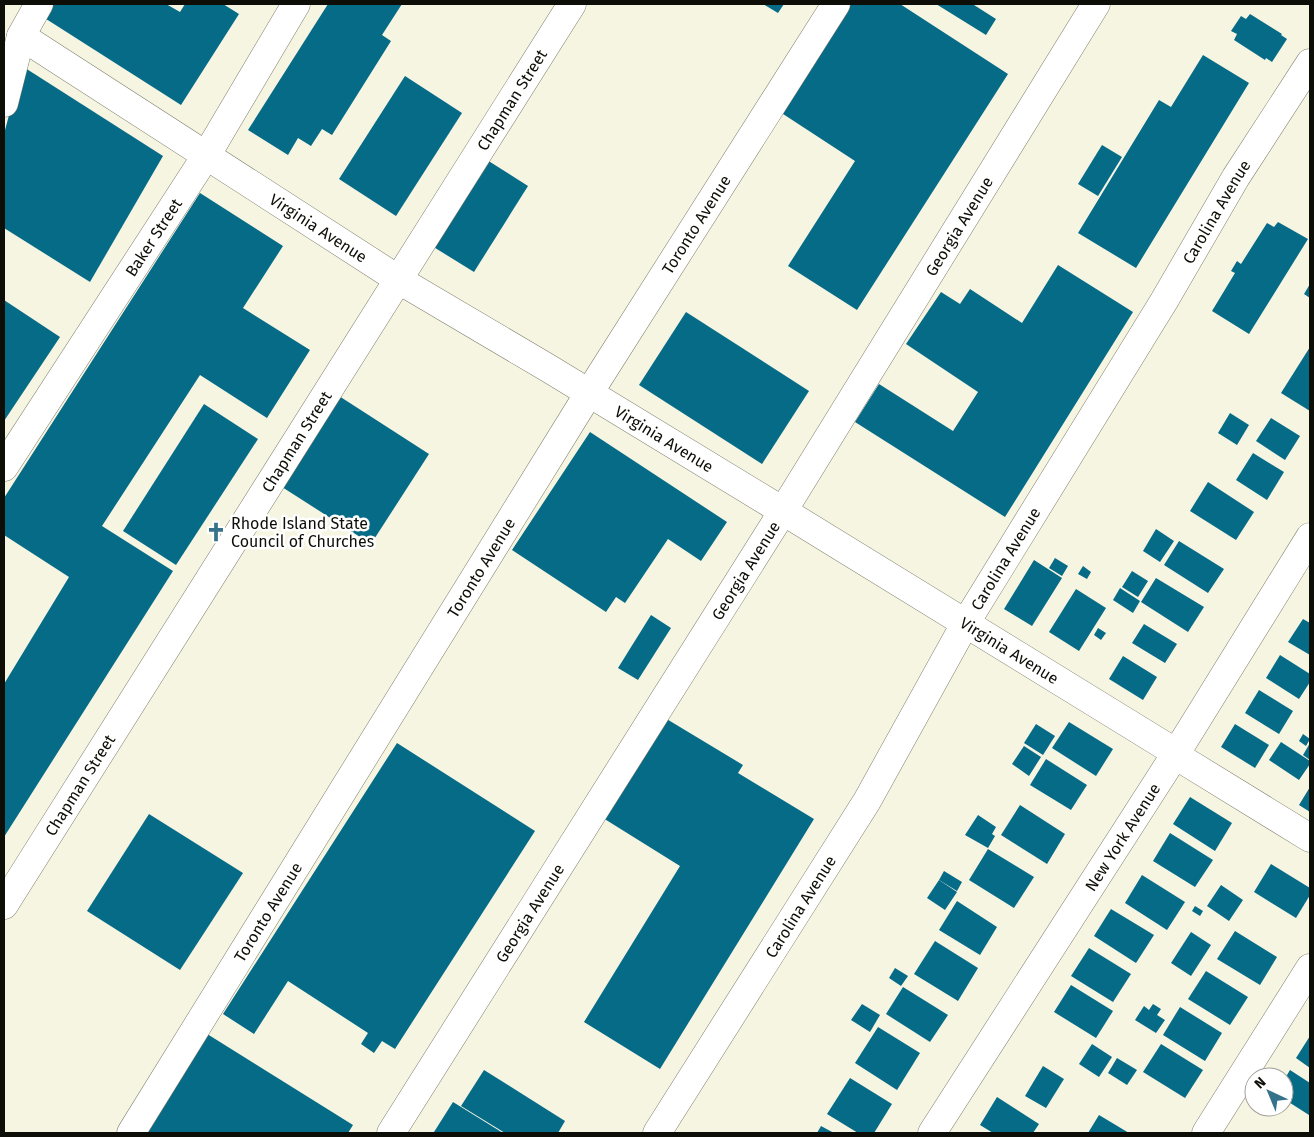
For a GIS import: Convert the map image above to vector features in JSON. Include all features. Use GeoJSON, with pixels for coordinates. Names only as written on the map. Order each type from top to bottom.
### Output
{"type":"FeatureCollection","features":[{"type":"Feature","properties":{"kind":"street"},"geometry":{"type":"LineString","coordinates":[[4,103],[21,36],[39,4]]}},
{"type":"Feature","properties":{"kind":"street","name":"Baker Street"},"geometry":{"type":"LineString","coordinates":[[4,467],[206,156],[296,4]]}},
{"type":"Feature","properties":{"kind":"street","name":"Chapman Street"},"geometry":{"type":"LineString","coordinates":[[4,905],[572,4]]}},
{"type":"Feature","properties":{"kind":"street","name":"Toronto Avenue"},"geometry":{"type":"LineString","coordinates":[[131,1133],[588,394],[836,4]]}},
{"type":"Feature","properties":{"kind":"street","name":"Georgia Avenue"},"geometry":{"type":"LineString","coordinates":[[391,1133],[783,511],[1096,4]]}},
{"type":"Feature","properties":{"kind":"street","name":"Virginia Avenue"},"geometry":{"type":"LineString","coordinates":[[21,36],[399,278],[783,511],[1170,749],[1175,755],[1310,838]]}},
{"type":"Feature","properties":{"kind":"street","name":"Carolina Avenue"},"geometry":{"type":"LineString","coordinates":[[657,1133],[867,801],[965,624],[1164,301],[1236,177],[1310,63]]}},
{"type":"Feature","properties":{"kind":"street","name":"New York Avenue"},"geometry":{"type":"LineString","coordinates":[[932,1133],[1175,755],[1310,537]]}},
{"type":"Feature","properties":{"kind":"street"},"geometry":{"type":"LineString","coordinates":[[1206,1133],[1310,968]]}},
{"type":"Feature","properties":{"kind":"building"},"geometry":{"type":"Polygon","coordinates":[[[51,4],[166,4],[180,12],[185,4],[223,4],[239,14],[181,105],[43,17],[51,4]]]}},
{"type":"Feature","properties":{"kind":"building"},"geometry":{"type":"Polygon","coordinates":[[[328,4],[402,4],[382,35],[391,41],[332,135],[322,129],[311,146],[298,138],[288,155],[248,130],[328,4]]]}},
{"type":"Feature","properties":{"kind":"building"},"geometry":{"type":"Polygon","coordinates":[[[763,4],[784,4],[778,13],[763,4]]]}},
{"type":"Feature","properties":{"kind":"building"},"geometry":{"type":"Polygon","coordinates":[[[851,4],[900,4],[1008,74],[857,310],[788,266],[855,161],[780,112],[851,4]]]}},
{"type":"Feature","properties":{"kind":"building"},"geometry":{"type":"Polygon","coordinates":[[[936,4],[975,4],[996,19],[986,35],[936,4]]]}},
{"type":"Feature","properties":{"kind":"building"},"geometry":{"type":"Polygon","coordinates":[[[1250,14],[1287,39],[1272,62],[1266,58],[1265,60],[1234,40],[1237,34],[1231,31],[1241,16],[1246,19],[1250,14]]]}},
{"type":"Feature","properties":{"kind":"building"},"geometry":{"type":"Polygon","coordinates":[[[1203,55],[1249,83],[1136,268],[1078,233],[1159,100],[1171,107],[1203,55]]]}},
{"type":"Feature","properties":{"kind":"building"},"geometry":{"type":"Polygon","coordinates":[[[22,66],[163,156],[90,282],[4,228],[4,134],[22,66]]]}},
{"type":"Feature","properties":{"kind":"building"},"geometry":{"type":"Polygon","coordinates":[[[405,76],[462,113],[396,216],[339,179],[405,76]]]}},
{"type":"Feature","properties":{"kind":"building"},"geometry":{"type":"Polygon","coordinates":[[[1102,145],[1122,157],[1098,196],[1078,184],[1102,145]]]}},
{"type":"Feature","properties":{"kind":"building"},"geometry":{"type":"Polygon","coordinates":[[[487,160],[528,186],[474,272],[432,246],[487,160]]]}},
{"type":"Feature","properties":{"kind":"building"},"geometry":{"type":"Polygon","coordinates":[[[200,193],[283,246],[243,308],[310,350],[267,418],[200,375],[102,526],[173,571],[4,837],[4,684],[69,577],[4,535],[4,498],[200,193]]]}},
{"type":"Feature","properties":{"kind":"building"},"geometry":{"type":"Polygon","coordinates":[[[1278,222],[1308,239],[1249,334],[1212,311],[1235,273],[1231,271],[1237,261],[1241,264],[1267,223],[1274,227],[1278,222]]]}},
{"type":"Feature","properties":{"kind":"building"},"geometry":{"type":"Polygon","coordinates":[[[1058,265],[1133,312],[1005,517],[855,422],[879,384],[953,431],[978,392],[906,344],[941,292],[960,304],[970,289],[1022,323],[1058,265]]]}},
{"type":"Feature","properties":{"kind":"building"},"geometry":{"type":"Polygon","coordinates":[[[1310,284],[1310,298],[1304,294],[1310,284]]]}},
{"type":"Feature","properties":{"kind":"building"},"geometry":{"type":"Polygon","coordinates":[[[4,300],[60,337],[4,421],[4,300]]]}},
{"type":"Feature","properties":{"kind":"building"},"geometry":{"type":"Polygon","coordinates":[[[686,312],[809,391],[762,464],[639,385],[686,312]]]}},
{"type":"Feature","properties":{"kind":"building"},"geometry":{"type":"Polygon","coordinates":[[[1310,347],[1310,411],[1281,393],[1310,347]]]}},
{"type":"Feature","properties":{"kind":"building"},"geometry":{"type":"Polygon","coordinates":[[[339,396],[429,454],[371,544],[282,487],[339,396]]]}},
{"type":"Feature","properties":{"kind":"building"},"geometry":{"type":"Polygon","coordinates":[[[204,404],[258,439],[176,565],[123,531],[204,404]]]}},
{"type":"Feature","properties":{"kind":"building"},"geometry":{"type":"Polygon","coordinates":[[[1230,413],[1249,425],[1237,445],[1218,433],[1230,413]]]}},
{"type":"Feature","properties":{"kind":"building"},"geometry":{"type":"Polygon","coordinates":[[[1271,418],[1300,436],[1285,460],[1256,441],[1271,418]]]}},
{"type":"Feature","properties":{"kind":"building"},"geometry":{"type":"Polygon","coordinates":[[[590,432],[727,522],[701,561],[668,539],[625,603],[616,597],[606,612],[512,550],[590,432]]]}},
{"type":"Feature","properties":{"kind":"building"},"geometry":{"type":"Polygon","coordinates":[[[1253,453],[1284,472],[1267,500],[1236,480],[1253,453]]]}},
{"type":"Feature","properties":{"kind":"building"},"geometry":{"type":"Polygon","coordinates":[[[1208,482],[1254,512],[1236,540],[1190,511],[1208,482]]]}},
{"type":"Feature","properties":{"kind":"building"},"geometry":{"type":"Polygon","coordinates":[[[1156,529],[1174,541],[1160,562],[1143,551],[1156,529]]]}},
{"type":"Feature","properties":{"kind":"building"},"geometry":{"type":"Polygon","coordinates":[[[1179,541],[1224,569],[1208,593],[1164,565],[1179,541]]]}},
{"type":"Feature","properties":{"kind":"building"},"geometry":{"type":"Polygon","coordinates":[[[1055,558],[1068,566],[1062,576],[1049,568],[1055,558]]]}},
{"type":"Feature","properties":{"kind":"building"},"geometry":{"type":"Polygon","coordinates":[[[1034,560],[1062,578],[1032,626],[1004,609],[1034,560]]]}},
{"type":"Feature","properties":{"kind":"building"},"geometry":{"type":"Polygon","coordinates":[[[1083,566],[1091,572],[1087,579],[1078,574],[1083,566]]]}},
{"type":"Feature","properties":{"kind":"building"},"geometry":{"type":"Polygon","coordinates":[[[1132,571],[1148,581],[1138,597],[1122,587],[1132,571]]]}},
{"type":"Feature","properties":{"kind":"building"},"geometry":{"type":"Polygon","coordinates":[[[1156,578],[1204,607],[1188,632],[1141,602],[1156,578]]]}},
{"type":"Feature","properties":{"kind":"building"},"geometry":{"type":"Polygon","coordinates":[[[1120,588],[1140,601],[1133,613],[1113,600],[1120,588]]]}},
{"type":"Feature","properties":{"kind":"building"},"geometry":{"type":"Polygon","coordinates":[[[1076,589],[1106,608],[1079,651],[1049,632],[1076,589]]]}},
{"type":"Feature","properties":{"kind":"building"},"geometry":{"type":"Polygon","coordinates":[[[651,615],[671,628],[638,680],[618,668],[651,615]]]}},
{"type":"Feature","properties":{"kind":"building"},"geometry":{"type":"Polygon","coordinates":[[[1303,619],[1310,623],[1310,655],[1288,642],[1303,619]]]}},
{"type":"Feature","properties":{"kind":"building"},"geometry":{"type":"Polygon","coordinates":[[[1144,624],[1177,644],[1165,663],[1132,643],[1144,624]]]}},
{"type":"Feature","properties":{"kind":"building"},"geometry":{"type":"Polygon","coordinates":[[[1098,628],[1106,633],[1101,640],[1094,635],[1098,628]]]}},
{"type":"Feature","properties":{"kind":"building"},"geometry":{"type":"Polygon","coordinates":[[[1280,655],[1310,674],[1310,682],[1299,699],[1266,678],[1280,655]]]}},
{"type":"Feature","properties":{"kind":"building"},"geometry":{"type":"Polygon","coordinates":[[[1123,656],[1157,677],[1143,700],[1109,679],[1123,656]]]}},
{"type":"Feature","properties":{"kind":"building"},"geometry":{"type":"Polygon","coordinates":[[[1259,690],[1293,711],[1279,734],[1245,713],[1259,690]]]}},
{"type":"Feature","properties":{"kind":"building"},"geometry":{"type":"Polygon","coordinates":[[[665,718],[743,765],[738,773],[814,819],[660,1069],[584,1022],[680,866],[603,818],[665,718]]]}},
{"type":"Feature","properties":{"kind":"building"},"geometry":{"type":"Polygon","coordinates":[[[1069,722],[1113,749],[1096,776],[1052,748],[1069,722]]]}},
{"type":"Feature","properties":{"kind":"building"},"geometry":{"type":"Polygon","coordinates":[[[1036,724],[1055,736],[1043,755],[1024,743],[1036,724]]]}},
{"type":"Feature","properties":{"kind":"building"},"geometry":{"type":"Polygon","coordinates":[[[1235,724],[1269,745],[1255,768],[1221,747],[1235,724]]]}},
{"type":"Feature","properties":{"kind":"building"},"geometry":{"type":"Polygon","coordinates":[[[1303,734],[1310,739],[1306,746],[1299,741],[1303,734]]]}},
{"type":"Feature","properties":{"kind":"building"},"geometry":{"type":"Polygon","coordinates":[[[1281,742],[1310,761],[1310,764],[1299,780],[1269,760],[1281,742]]]}},
{"type":"Feature","properties":{"kind":"building"},"geometry":{"type":"Polygon","coordinates":[[[397,743],[535,831],[395,1049],[382,1041],[374,1053],[361,1044],[368,1033],[288,981],[254,1034],[223,1014],[397,743]]]}},
{"type":"Feature","properties":{"kind":"building"},"geometry":{"type":"Polygon","coordinates":[[[1310,743],[1310,760],[1303,755],[1310,743]]]}},
{"type":"Feature","properties":{"kind":"building"},"geometry":{"type":"Polygon","coordinates":[[[1024,746],[1041,757],[1029,776],[1012,764],[1024,746]]]}},
{"type":"Feature","properties":{"kind":"building"},"geometry":{"type":"Polygon","coordinates":[[[1046,759],[1087,785],[1071,810],[1030,785],[1046,759]]]}},
{"type":"Feature","properties":{"kind":"building"},"geometry":{"type":"Polygon","coordinates":[[[1310,787],[1310,812],[1299,805],[1310,787]]]}},
{"type":"Feature","properties":{"kind":"building"},"geometry":{"type":"Polygon","coordinates":[[[1190,797],[1232,823],[1215,851],[1173,824],[1190,797]]]}},
{"type":"Feature","properties":{"kind":"building"},"geometry":{"type":"Polygon","coordinates":[[[1020,805],[1065,834],[1047,864],[1001,835],[1020,805]]]}},
{"type":"Feature","properties":{"kind":"building"},"geometry":{"type":"Polygon","coordinates":[[[149,814],[243,873],[180,970],[87,911],[149,814]]]}},
{"type":"Feature","properties":{"kind":"building"},"geometry":{"type":"Polygon","coordinates":[[[978,815],[996,827],[992,834],[995,836],[988,848],[965,835],[978,815]]]}},
{"type":"Feature","properties":{"kind":"building"},"geometry":{"type":"Polygon","coordinates":[[[1170,833],[1213,860],[1195,887],[1153,861],[1170,833]]]}},
{"type":"Feature","properties":{"kind":"building"},"geometry":{"type":"Polygon","coordinates":[[[988,849],[1034,877],[1014,908],[969,880],[988,849]]]}},
{"type":"Feature","properties":{"kind":"building"},"geometry":{"type":"Polygon","coordinates":[[[1271,864],[1310,888],[1310,895],[1296,918],[1254,892],[1271,864]]]}},
{"type":"Feature","properties":{"kind":"building"},"geometry":{"type":"Polygon","coordinates":[[[944,871],[962,882],[957,891],[939,880],[944,871]]]}},
{"type":"Feature","properties":{"kind":"building"},"geometry":{"type":"Polygon","coordinates":[[[1142,875],[1185,902],[1167,930],[1125,903],[1142,875]]]}},
{"type":"Feature","properties":{"kind":"building"},"geometry":{"type":"Polygon","coordinates":[[[939,880],[957,892],[945,910],[927,898],[939,880]]]}},
{"type":"Feature","properties":{"kind":"building"},"geometry":{"type":"Polygon","coordinates":[[[1221,885],[1243,900],[1229,921],[1207,906],[1221,885]]]}},
{"type":"Feature","properties":{"kind":"building"},"geometry":{"type":"Polygon","coordinates":[[[957,901],[997,927],[980,955],[939,930],[957,901]]]}},
{"type":"Feature","properties":{"kind":"building"},"geometry":{"type":"Polygon","coordinates":[[[1195,906],[1203,911],[1200,916],[1192,911],[1195,906]]]}},
{"type":"Feature","properties":{"kind":"building"},"geometry":{"type":"Polygon","coordinates":[[[1111,909],[1154,935],[1136,963],[1094,936],[1111,909]]]}},
{"type":"Feature","properties":{"kind":"building"},"geometry":{"type":"Polygon","coordinates":[[[1235,931],[1277,957],[1260,985],[1217,959],[1235,931]]]}},
{"type":"Feature","properties":{"kind":"building"},"geometry":{"type":"Polygon","coordinates":[[[1191,932],[1211,945],[1191,976],[1171,963],[1191,932]]]}},
{"type":"Feature","properties":{"kind":"building"},"geometry":{"type":"Polygon","coordinates":[[[935,941],[978,968],[958,1001],[914,974],[935,941]]]}},
{"type":"Feature","properties":{"kind":"building"},"geometry":{"type":"Polygon","coordinates":[[[1089,948],[1131,974],[1113,1002],[1071,976],[1089,948]]]}},
{"type":"Feature","properties":{"kind":"building"},"geometry":{"type":"Polygon","coordinates":[[[895,968],[908,976],[901,986],[889,978],[895,968]]]}},
{"type":"Feature","properties":{"kind":"building"},"geometry":{"type":"Polygon","coordinates":[[[1206,971],[1248,997],[1230,1025],[1188,999],[1206,971]]]}},
{"type":"Feature","properties":{"kind":"building"},"geometry":{"type":"Polygon","coordinates":[[[1071,985],[1113,1011],[1096,1038],[1054,1012],[1071,985]]]}},
{"type":"Feature","properties":{"kind":"building"},"geometry":{"type":"Polygon","coordinates":[[[903,987],[948,1015],[930,1042],[886,1014],[903,987]]]}},
{"type":"Feature","properties":{"kind":"building"},"geometry":{"type":"Polygon","coordinates":[[[862,1004],[880,1015],[870,1032],[851,1020],[862,1004]]]}},
{"type":"Feature","properties":{"kind":"building"},"geometry":{"type":"Polygon","coordinates":[[[1153,1004],[1161,1009],[1157,1015],[1165,1020],[1156,1033],[1135,1020],[1144,1006],[1149,1010],[1153,1004]]]}},
{"type":"Feature","properties":{"kind":"building"},"geometry":{"type":"Polygon","coordinates":[[[1180,1007],[1222,1033],[1205,1061],[1163,1035],[1180,1007]]]}},
{"type":"Feature","properties":{"kind":"building"},"geometry":{"type":"Polygon","coordinates":[[[878,1027],[920,1053],[897,1090],[855,1063],[878,1027]]]}},
{"type":"Feature","properties":{"kind":"building"},"geometry":{"type":"Polygon","coordinates":[[[204,1032],[353,1125],[348,1133],[141,1133],[204,1032]]]}},
{"type":"Feature","properties":{"kind":"building"},"geometry":{"type":"Polygon","coordinates":[[[1310,1036],[1310,1068],[1296,1058],[1310,1036]]]}},
{"type":"Feature","properties":{"kind":"building"},"geometry":{"type":"Polygon","coordinates":[[[1092,1044],[1112,1057],[1099,1077],[1079,1064],[1092,1044]]]}},
{"type":"Feature","properties":{"kind":"building"},"geometry":{"type":"Polygon","coordinates":[[[1161,1044],[1203,1070],[1185,1098],[1143,1072],[1161,1044]]]}},
{"type":"Feature","properties":{"kind":"building"},"geometry":{"type":"Polygon","coordinates":[[[1117,1058],[1137,1070],[1127,1085],[1108,1073],[1117,1058]]]}},
{"type":"Feature","properties":{"kind":"building"},"geometry":{"type":"Polygon","coordinates":[[[1043,1066],[1064,1079],[1046,1108],[1025,1096],[1043,1066]]]}},
{"type":"Feature","properties":{"kind":"building"},"geometry":{"type":"Polygon","coordinates":[[[484,1070],[565,1121],[558,1133],[505,1133],[461,1106],[484,1070]]]}},
{"type":"Feature","properties":{"kind":"building"},"geometry":{"type":"Polygon","coordinates":[[[1294,1073],[1310,1083],[1309,1115],[1294,1105],[1294,1073]]]}},
{"type":"Feature","properties":{"kind":"building"},"geometry":{"type":"Polygon","coordinates":[[[850,1078],[892,1104],[874,1133],[858,1133],[827,1114],[850,1078]]]}},
{"type":"Feature","properties":{"kind":"building"},"geometry":{"type":"Polygon","coordinates":[[[997,1097],[1039,1124],[1033,1133],[993,1133],[980,1125],[997,1097]]]}},
{"type":"Feature","properties":{"kind":"building"},"geometry":{"type":"Polygon","coordinates":[[[453,1102],[503,1133],[434,1132],[453,1102]]]}},
{"type":"Feature","properties":{"kind":"building"},"geometry":{"type":"Polygon","coordinates":[[[1099,1115],[1129,1133],[1088,1133],[1099,1115]]]}},
{"type":"Feature","properties":{"kind":"building"},"geometry":{"type":"Polygon","coordinates":[[[821,1126],[834,1133],[817,1133],[821,1126]]]}},
{"type":"Feature","properties":{"kind":"place","name":"Rhode Island State Council of Churches"},"geometry":{"type":"Point","coordinates":[216,532]}}]}
